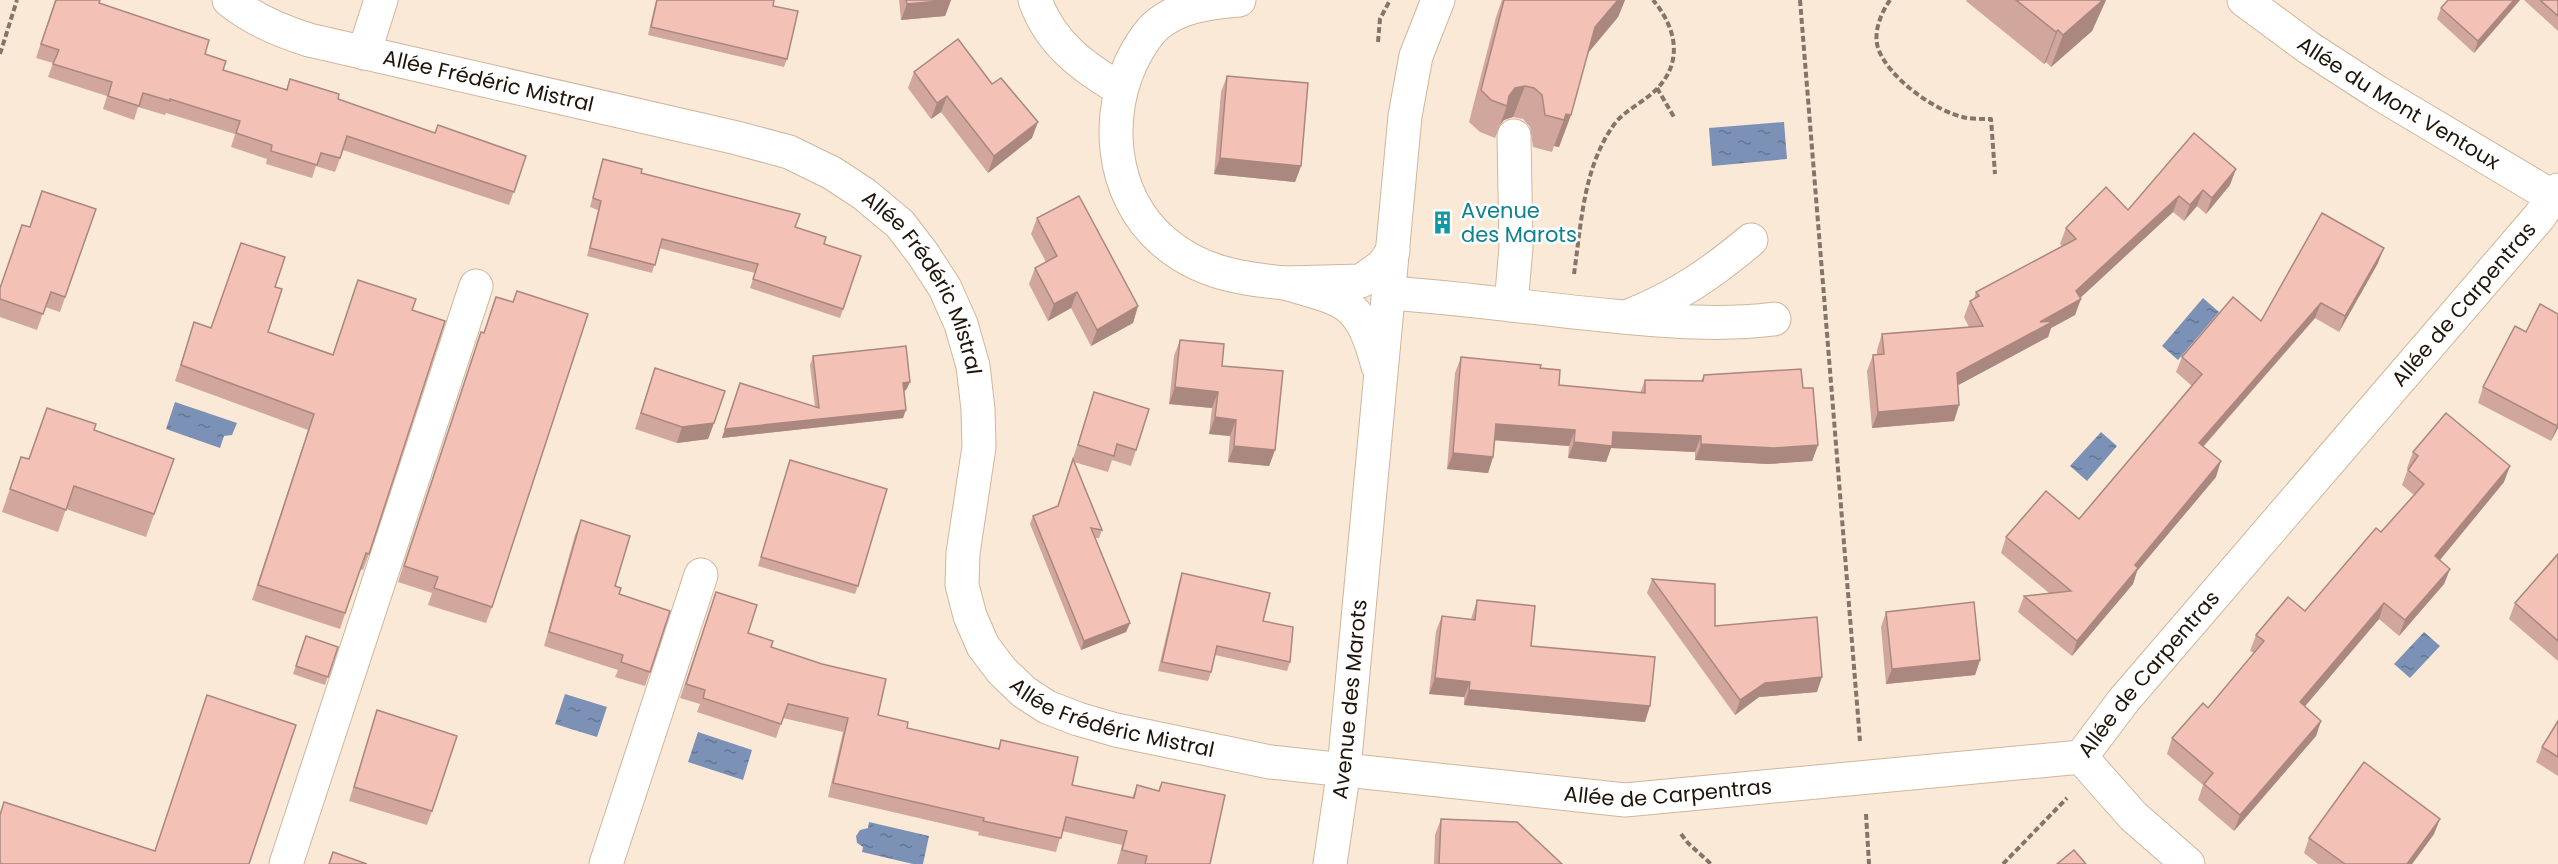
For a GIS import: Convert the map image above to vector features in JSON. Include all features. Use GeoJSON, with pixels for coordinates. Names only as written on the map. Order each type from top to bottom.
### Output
{"type":"FeatureCollection","features":[{"type":"Feature","properties":{"kind":"street","name":"Allée Frédéric Mistral"},"geometry":{"type":"LineString","coordinates":[[229,0],[240,9],[282,32],[789,152],[832,173],[864,194],[900,224],[923,254],[945,288],[961,324],[973,366],[978,409],[979,447],[963,553],[962,585],[970,616],[983,646],[1002,671],[1024,692],[1047,707],[1078,719],[1270,762],[1344,769]]}},
{"type":"Feature","properties":{"kind":"street"},"geometry":{"type":"LineString","coordinates":[[364,53],[381,0]]}},
{"type":"Feature","properties":{"kind":"street"},"geometry":{"type":"LineString","coordinates":[[1035,0],[1052,33],[1075,59],[1120,89]]}},
{"type":"Feature","properties":{"kind":"street"},"geometry":{"type":"LineString","coordinates":[[1239,0],[1202,4],[1185,9],[1156,25],[1144,39],[1130,65],[1120,89],[1116,132],[1124,186],[1139,214],[1150,228],[1176,252],[1217,272],[1243,279],[1285,283],[1361,281],[1382,266],[1393,251]]}},
{"type":"Feature","properties":{"kind":"street","name":"Avenue des Marots"},"geometry":{"type":"LineString","coordinates":[[1330,864],[1344,769],[1405,116],[1421,40],[1438,0]]}},
{"type":"Feature","properties":{"kind":"street","name":"Allée du Mont Ventoux"},"geometry":{"type":"LineString","coordinates":[[2244,0],[2309,48],[2377,92],[2556,196]]}},
{"type":"Feature","properties":{"kind":"street"},"geometry":{"type":"LineString","coordinates":[[1511,304],[1516,247],[1514,136]]}},
{"type":"Feature","properties":{"kind":"street","name":"Allée de Carpentras"},"geometry":{"type":"LineString","coordinates":[[1344,769],[1625,800],[1863,778],[2087,764],[2124,699],[2556,196]]}},
{"type":"Feature","properties":{"kind":"street"},"geometry":{"type":"LineString","coordinates":[[1626,317],[1672,298],[1706,277],[1751,240]]}},
{"type":"Feature","properties":{"kind":"street"},"geometry":{"type":"LineString","coordinates":[[1285,283],[1340,299],[1351,307],[1366,330],[1381,375]]}},
{"type":"Feature","properties":{"kind":"street"},"geometry":{"type":"LineString","coordinates":[[286,864],[476,286]]}},
{"type":"Feature","properties":{"kind":"street"},"geometry":{"type":"LineString","coordinates":[[1389,293],[1711,324],[1774,319]]}},
{"type":"Feature","properties":{"kind":"street"},"geometry":{"type":"LineString","coordinates":[[606,864],[701,575]]}},
{"type":"Feature","properties":{"kind":"street"},"geometry":{"type":"LineString","coordinates":[[2087,764],[2133,816],[2188,864]]}},
{"type":"Feature","properties":{"kind":"path"},"geometry":{"type":"LineString","coordinates":[[0,54],[17,0]]}},
{"type":"Feature","properties":{"kind":"path"},"geometry":{"type":"LineString","coordinates":[[1568,312],[1583,206],[1596,162],[1611,129],[1626,112],[1658,88],[1672,60],[1673,31],[1666,16],[1653,0]]}},
{"type":"Feature","properties":{"kind":"path"},"geometry":{"type":"LineString","coordinates":[[1800,0],[1869,864]]}},
{"type":"Feature","properties":{"kind":"path"},"geometry":{"type":"LineString","coordinates":[[1890,0],[1879,19],[1878,48],[1889,66],[1906,86],[1930,103],[1967,118],[1991,119],[1995,174]]}},
{"type":"Feature","properties":{"kind":"path"},"geometry":{"type":"LineString","coordinates":[[1658,88],[1674,117]]}},
{"type":"Feature","properties":{"kind":"path"},"geometry":{"type":"LineString","coordinates":[[2003,864],[2087,764]]}},
{"type":"Feature","properties":{"kind":"water"},"geometry":{"type":"Polygon","coordinates":[[[1784,122],[1787,159],[1712,166],[1709,128],[1784,122]]]}},
{"type":"Feature","properties":{"kind":"water"},"geometry":{"type":"Polygon","coordinates":[[[2203,298],[2219,312],[2178,360],[2162,346],[2203,298]]]}},
{"type":"Feature","properties":{"kind":"water"},"geometry":{"type":"Polygon","coordinates":[[[175,402],[237,423],[232,435],[224,436],[220,448],[166,429],[175,402]]]}},
{"type":"Feature","properties":{"kind":"water"},"geometry":{"type":"Polygon","coordinates":[[[2101,432],[2117,446],[2087,481],[2070,466],[2101,432]]]}},
{"type":"Feature","properties":{"kind":"water"},"geometry":{"type":"Polygon","coordinates":[[[2424,632],[2440,646],[2410,678],[2394,664],[2424,632]]]}},
{"type":"Feature","properties":{"kind":"water"},"geometry":{"type":"Polygon","coordinates":[[[565,694],[607,707],[597,737],[555,724],[565,694]]]}},
{"type":"Feature","properties":{"kind":"water"},"geometry":{"type":"Polygon","coordinates":[[[698,732],[752,750],[743,780],[688,762],[698,732]]]}},
{"type":"Feature","properties":{"kind":"water"},"geometry":{"type":"Polygon","coordinates":[[[869,822],[929,836],[923,864],[913,864],[862,852],[863,847],[857,843],[856,836],[860,830],[868,828],[869,822]]]}},
{"type":"Feature","properties":{"kind":"building"},"geometry":{"type":"Polygon","coordinates":[[[56,0],[100,0],[99,3],[209,40],[205,54],[226,61],[223,70],[287,90],[290,79],[339,94],[338,99],[435,133],[438,125],[526,156],[514,192],[347,136],[340,158],[321,153],[317,165],[271,151],[272,145],[236,133],[240,121],[143,93],[139,106],[108,96],[112,82],[53,64],[59,50],[41,44],[56,0]]]}},
{"type":"Feature","properties":{"kind":"building"},"geometry":{"type":"Polygon","coordinates":[[[657,0],[774,0],[773,6],[798,11],[787,59],[651,27],[657,0]]]}},
{"type":"Feature","properties":{"kind":"building"},"geometry":{"type":"Polygon","coordinates":[[[906,0],[951,0],[907,4],[906,0]]]}},
{"type":"Feature","properties":{"kind":"building"},"geometry":{"type":"Polygon","coordinates":[[[1504,0],[1618,0],[1595,27],[1571,115],[1566,114],[1564,120],[1545,115],[1542,95],[1534,88],[1525,86],[1515,88],[1509,96],[1507,106],[1491,100],[1481,90],[1504,0]]]}},
{"type":"Feature","properties":{"kind":"building"},"geometry":{"type":"Polygon","coordinates":[[[2016,0],[2103,0],[2063,35],[2016,0]]]}},
{"type":"Feature","properties":{"kind":"building"},"geometry":{"type":"Polygon","coordinates":[[[2448,0],[2514,0],[2478,41],[2441,8],[2448,0]]]}},
{"type":"Feature","properties":{"kind":"building"},"geometry":{"type":"Polygon","coordinates":[[[2540,0],[2558,0],[2558,16],[2540,0]]]}},
{"type":"Feature","properties":{"kind":"building"},"geometry":{"type":"Polygon","coordinates":[[[958,39],[992,84],[1001,78],[1038,122],[994,156],[947,96],[937,103],[914,72],[958,39]]]}},
{"type":"Feature","properties":{"kind":"building"},"geometry":{"type":"Polygon","coordinates":[[[1227,76],[1308,83],[1301,166],[1220,158],[1227,76]]]}},
{"type":"Feature","properties":{"kind":"building"},"geometry":{"type":"Polygon","coordinates":[[[2194,133],[2236,169],[2212,198],[2203,190],[2190,205],[2179,196],[2076,291],[2081,299],[2040,322],[2054,321],[1957,373],[1959,405],[1878,412],[1873,355],[1884,354],[1882,334],[1983,326],[1970,301],[1979,296],[1976,292],[2076,239],[2066,228],[2106,187],[2128,210],[2194,133]]]}},
{"type":"Feature","properties":{"kind":"building"},"geometry":{"type":"Polygon","coordinates":[[[603,159],[642,169],[641,173],[800,214],[795,227],[826,237],[824,244],[861,256],[843,309],[753,279],[758,264],[662,239],[655,265],[590,248],[601,201],[593,198],[603,159]]]}},
{"type":"Feature","properties":{"kind":"building"},"geometry":{"type":"Polygon","coordinates":[[[42,191],[96,209],[65,297],[51,292],[43,314],[0,299],[0,288],[22,225],[30,227],[42,191]]]}},
{"type":"Feature","properties":{"kind":"building"},"geometry":{"type":"Polygon","coordinates":[[[1079,196],[1138,306],[1097,330],[1077,292],[1054,304],[1035,268],[1057,256],[1037,218],[1079,196]]]}},
{"type":"Feature","properties":{"kind":"building"},"geometry":{"type":"Polygon","coordinates":[[[2322,213],[2384,248],[2345,316],[2321,303],[2199,443],[2221,461],[2135,565],[2138,568],[2077,641],[2024,596],[2071,591],[2006,537],[2046,491],[2079,519],[2202,374],[2182,357],[2233,297],[2261,321],[2322,213]]]}},
{"type":"Feature","properties":{"kind":"building"},"geometry":{"type":"Polygon","coordinates":[[[241,243],[285,257],[275,287],[282,289],[268,332],[333,355],[358,280],[416,299],[412,310],[445,321],[369,554],[366,553],[345,613],[258,585],[314,414],[181,365],[194,322],[211,328],[241,243]]]}},
{"type":"Feature","properties":{"kind":"building"},"geometry":{"type":"Polygon","coordinates":[[[517,291],[588,314],[492,607],[434,588],[438,577],[404,566],[481,332],[484,333],[496,297],[513,302],[517,291]]]}},
{"type":"Feature","properties":{"kind":"building"},"geometry":{"type":"Polygon","coordinates":[[[2540,304],[2558,314],[2557,426],[2483,387],[2515,326],[2526,332],[2540,304]]]}},
{"type":"Feature","properties":{"kind":"building"},"geometry":{"type":"Polygon","coordinates":[[[1180,340],[1224,344],[1222,366],[1283,371],[1275,450],[1234,446],[1236,420],[1215,417],[1218,392],[1175,387],[1180,340]]]}},
{"type":"Feature","properties":{"kind":"building"},"geometry":{"type":"Polygon","coordinates":[[[906,346],[910,382],[903,383],[906,410],[725,429],[740,383],[819,408],[813,356],[906,346]]]}},
{"type":"Feature","properties":{"kind":"building"},"geometry":{"type":"Polygon","coordinates":[[[1461,357],[1541,365],[1540,368],[1560,370],[1559,385],[1645,393],[1645,380],[1703,381],[1704,375],[1801,369],[1803,388],[1813,388],[1818,445],[1774,448],[1701,444],[1701,436],[1613,432],[1612,446],[1574,442],[1575,430],[1496,424],[1493,457],[1453,453],[1461,357]]]}},
{"type":"Feature","properties":{"kind":"building"},"geometry":{"type":"Polygon","coordinates":[[[655,368],[725,391],[714,423],[682,427],[641,413],[655,368]]]}},
{"type":"Feature","properties":{"kind":"building"},"geometry":{"type":"Polygon","coordinates":[[[1094,392],[1149,409],[1136,450],[1117,444],[1114,456],[1078,445],[1094,392]]]}},
{"type":"Feature","properties":{"kind":"building"},"geometry":{"type":"Polygon","coordinates":[[[47,408],[96,424],[94,430],[174,459],[154,514],[74,486],[66,510],[10,489],[21,457],[29,459],[47,408]]]}},
{"type":"Feature","properties":{"kind":"building"},"geometry":{"type":"Polygon","coordinates":[[[2446,413],[2510,466],[2435,556],[2450,569],[2405,620],[2384,603],[2300,702],[2321,721],[2240,815],[2204,784],[2213,773],[2172,738],[2203,703],[2208,708],[2264,641],[2256,635],[2288,597],[2305,611],[2376,528],[2381,532],[2424,484],[2408,470],[2418,456],[2413,452],[2446,413]]]}},
{"type":"Feature","properties":{"kind":"building"},"geometry":{"type":"Polygon","coordinates":[[[1073,459],[1102,530],[1091,528],[1130,623],[1084,641],[1033,516],[1058,506],[1073,459]]]}},
{"type":"Feature","properties":{"kind":"building"},"geometry":{"type":"Polygon","coordinates":[[[790,460],[887,489],[858,586],[761,557],[790,460]]]}},
{"type":"Feature","properties":{"kind":"building"},"geometry":{"type":"Polygon","coordinates":[[[581,520],[630,536],[615,586],[621,588],[619,594],[670,611],[650,672],[621,662],[623,655],[549,632],[581,520]]]}},
{"type":"Feature","properties":{"kind":"building"},"geometry":{"type":"Polygon","coordinates":[[[2558,554],[2558,641],[2515,603],[2558,554]]]}},
{"type":"Feature","properties":{"kind":"building"},"geometry":{"type":"Polygon","coordinates":[[[1182,573],[1270,593],[1263,621],[1293,627],[1290,662],[1217,646],[1211,672],[1162,662],[1182,573]]]}},
{"type":"Feature","properties":{"kind":"building"},"geometry":{"type":"Polygon","coordinates":[[[1652,579],[1715,584],[1715,626],[1817,617],[1822,677],[1765,683],[1740,700],[1652,579]]]}},
{"type":"Feature","properties":{"kind":"building"},"geometry":{"type":"Polygon","coordinates":[[[716,592],[757,605],[748,633],[773,641],[771,647],[822,664],[886,679],[878,715],[908,722],[907,728],[999,749],[1001,740],[1078,757],[1072,785],[1134,798],[1137,785],[1159,791],[1162,782],[1225,795],[1210,864],[1145,864],[1147,856],[1122,850],[1127,831],[1066,817],[1061,838],[833,783],[848,718],[788,704],[781,724],[703,698],[705,690],[686,684],[716,592]]]}},
{"type":"Feature","properties":{"kind":"building"},"geometry":{"type":"Polygon","coordinates":[[[1477,600],[1535,606],[1531,646],[1655,657],[1650,706],[1469,690],[1470,682],[1435,678],[1442,616],[1475,620],[1477,600]]]}},
{"type":"Feature","properties":{"kind":"building"},"geometry":{"type":"Polygon","coordinates":[[[1974,602],[1980,660],[1892,669],[1886,612],[1974,602]]]}},
{"type":"Feature","properties":{"kind":"building"},"geometry":{"type":"Polygon","coordinates":[[[306,636],[338,647],[328,677],[296,666],[306,636]]]}},
{"type":"Feature","properties":{"kind":"building"},"geometry":{"type":"Polygon","coordinates":[[[207,695],[296,725],[249,864],[0,863],[0,815],[4,802],[155,851],[207,695]]]}},
{"type":"Feature","properties":{"kind":"building"},"geometry":{"type":"Polygon","coordinates":[[[377,710],[457,736],[432,811],[354,787],[377,710]]]}},
{"type":"Feature","properties":{"kind":"building"},"geometry":{"type":"Polygon","coordinates":[[[2558,721],[2558,757],[2542,747],[2558,721]]]}},
{"type":"Feature","properties":{"kind":"building"},"geometry":{"type":"Polygon","coordinates":[[[2364,762],[2440,819],[2407,864],[2345,864],[2309,838],[2364,762]]]}},
{"type":"Feature","properties":{"kind":"building"},"geometry":{"type":"Polygon","coordinates":[[[1441,819],[1517,822],[1562,864],[1439,864],[1441,819]]]}},
{"type":"Feature","properties":{"kind":"building"},"geometry":{"type":"Polygon","coordinates":[[[2074,850],[2086,864],[2057,864],[2074,850]]]}},
{"type":"Feature","properties":{"kind":"building"},"geometry":{"type":"Polygon","coordinates":[[[333,852],[367,864],[329,864],[333,852]]]}},
{"type":"Feature","properties":{"kind":"place","name":"Avenue des Marots"},"geometry":{"type":"Point","coordinates":[1443,223]}}]}
